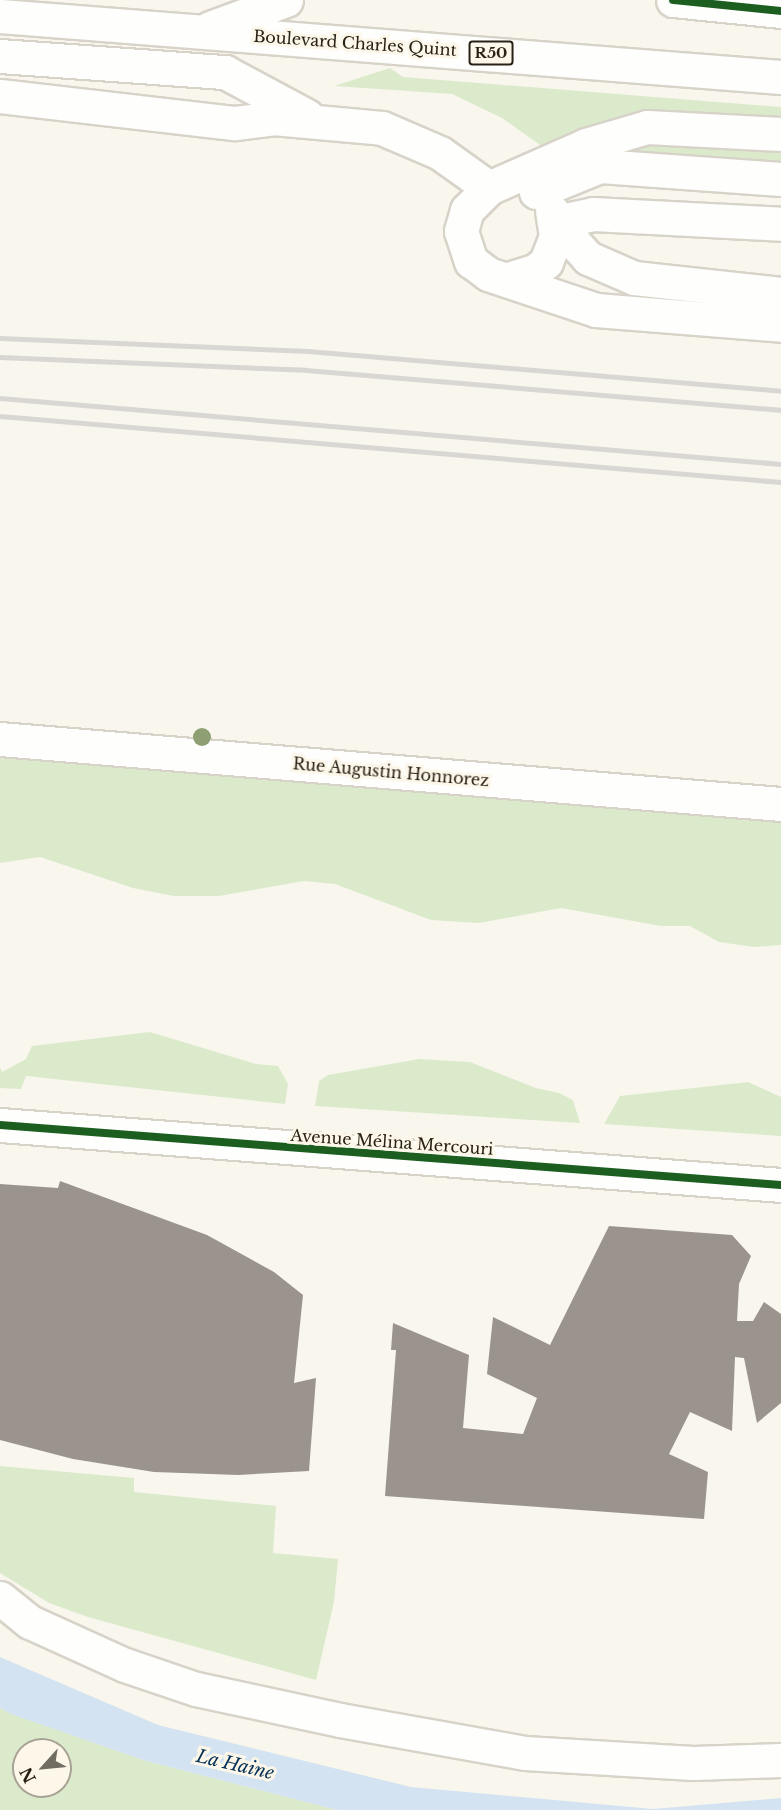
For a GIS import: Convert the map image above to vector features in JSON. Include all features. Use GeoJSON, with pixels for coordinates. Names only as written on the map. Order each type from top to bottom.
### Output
{"type":"FeatureCollection","features":[{"type":"Feature","properties":{"kind":"main road"},"geometry":{"type":"LineString","coordinates":[[200,32],[286,0]]}},
{"type":"Feature","properties":{"kind":"main road"},"geometry":{"type":"LineString","coordinates":[[673,0],[781,11]]}},
{"type":"Feature","properties":{"kind":"main road","name":"Boulevard Charles Quint"},"geometry":{"type":"LineString","coordinates":[[0,16],[781,77]]}},
{"type":"Feature","properties":{"kind":"main road"},"geometry":{"type":"LineString","coordinates":[[0,56],[225,72],[327,126]]}},
{"type":"Feature","properties":{"kind":"main road"},"geometry":{"type":"LineString","coordinates":[[0,96],[235,123],[273,118],[327,126],[382,128],[440,153],[489,188],[513,184],[536,192],[555,222],[595,263],[634,278],[781,294]]}},
{"type":"Feature","properties":{"kind":"main road"},"geometry":{"type":"LineString","coordinates":[[781,134],[647,127],[586,145],[489,188],[467,210],[462,241],[479,268],[596,310],[781,326]]}},
{"type":"Feature","properties":{"kind":"main road"},"geometry":{"type":"LineString","coordinates":[[536,192],[600,166],[781,179]]}},
{"type":"Feature","properties":{"kind":"main road"},"geometry":{"type":"LineString","coordinates":[[555,222],[593,214],[781,224]]}},
{"type":"Feature","properties":{"kind":"main road"},"geometry":{"type":"LineString","coordinates":[[508,279],[529,274],[546,262],[553,250],[555,222]]}},
{"type":"Feature","properties":{"kind":"main road","name":"Rue Augustin Honnorez"},"geometry":{"type":"LineString","coordinates":[[0,739],[781,804]]}},
{"type":"Feature","properties":{"kind":"main road","name":"Avenue Mélina Mercouri"},"geometry":{"type":"LineString","coordinates":[[0,1125],[781,1185]]}},
{"type":"Feature","properties":{"kind":"main road"},"geometry":{"type":"LineString","coordinates":[[0,1598],[30,1623],[125,1665],[196,1689],[329,1718],[525,1753],[682,1763],[781,1760]]}},
{"type":"Feature","properties":{"kind":"green space"},"geometry":{"type":"Polygon","coordinates":[[[390,68],[403,77],[781,107],[781,124],[543,147],[502,118],[452,94],[334,86],[390,68]]]}},
{"type":"Feature","properties":{"kind":"green space"},"geometry":{"type":"Polygon","coordinates":[[[638,141],[781,148],[781,167],[629,154],[638,141]]]}},
{"type":"Feature","properties":{"kind":"green space"},"geometry":{"type":"Polygon","coordinates":[[[0,758],[781,821],[781,945],[754,947],[719,942],[690,926],[661,926],[561,908],[479,923],[431,920],[335,884],[304,881],[219,896],[174,896],[133,888],[40,857],[0,863],[0,758]]]}},
{"type":"Feature","properties":{"kind":"green space"},"geometry":{"type":"Polygon","coordinates":[[[150,1032],[256,1064],[278,1066],[288,1084],[285,1104],[26,1076],[21,1089],[0,1088],[0,1067],[2,1072],[26,1059],[32,1046],[150,1032]]]}},
{"type":"Feature","properties":{"kind":"green space"},"geometry":{"type":"Polygon","coordinates":[[[419,1059],[470,1062],[536,1088],[559,1093],[573,1100],[580,1123],[315,1106],[319,1081],[328,1075],[419,1059]]]}},
{"type":"Feature","properties":{"kind":"green space"},"geometry":{"type":"Polygon","coordinates":[[[748,1082],[781,1097],[781,1136],[604,1124],[620,1096],[748,1082]]]}},
{"type":"Feature","properties":{"kind":"green space"},"geometry":{"type":"Polygon","coordinates":[[[0,1466],[134,1478],[134,1492],[276,1506],[273,1553],[338,1559],[334,1602],[316,1680],[88,1617],[49,1603],[0,1573],[0,1466]]]}},
{"type":"Feature","properties":{"kind":"green space"},"geometry":{"type":"Polygon","coordinates":[[[0,1708],[143,1760],[337,1810],[0,1810],[0,1708]]]}},
{"type":"Feature","properties":{"kind":"water","name":"La Haine"},"geometry":{"type":"Polygon","coordinates":[[[0,1657],[158,1725],[411,1787],[653,1809],[781,1798],[781,1810],[337,1810],[143,1760],[11,1714],[0,1708],[0,1657]]]}},
{"type":"Feature","properties":{"kind":"building"},"geometry":{"type":"Polygon","coordinates":[[[60,1181],[207,1235],[274,1272],[303,1295],[294,1383],[316,1378],[309,1471],[238,1475],[154,1472],[73,1459],[0,1440],[0,1184],[58,1188],[60,1181]]]}},
{"type":"Feature","properties":{"kind":"building"},"geometry":{"type":"Polygon","coordinates":[[[609,1226],[732,1235],[751,1256],[739,1284],[737,1321],[753,1321],[764,1302],[781,1314],[781,1403],[757,1423],[744,1358],[735,1357],[732,1431],[690,1412],[669,1454],[708,1472],[704,1519],[385,1496],[396,1350],[391,1350],[393,1323],[469,1355],[463,1428],[523,1434],[537,1398],[487,1374],[493,1317],[550,1345],[609,1226]]]}},
{"type":"Feature","properties":{"kind":"railway"},"geometry":{"type":"LineString","coordinates":[[0,338],[308,351],[781,391]]}},
{"type":"Feature","properties":{"kind":"railway"},"geometry":{"type":"LineString","coordinates":[[0,357],[306,370],[781,410]]}},
{"type":"Feature","properties":{"kind":"railway"},"geometry":{"type":"LineString","coordinates":[[0,398],[781,464]]}},
{"type":"Feature","properties":{"kind":"railway"},"geometry":{"type":"LineString","coordinates":[[0,416],[781,482]]}},
{"type":"Feature","properties":{"kind":"cycle path"},"geometry":{"type":"LineString","coordinates":[[673,0],[781,11]]}},
{"type":"Feature","properties":{"kind":"cycle path"},"geometry":{"type":"LineString","coordinates":[[0,1125],[781,1185]]}}]}
